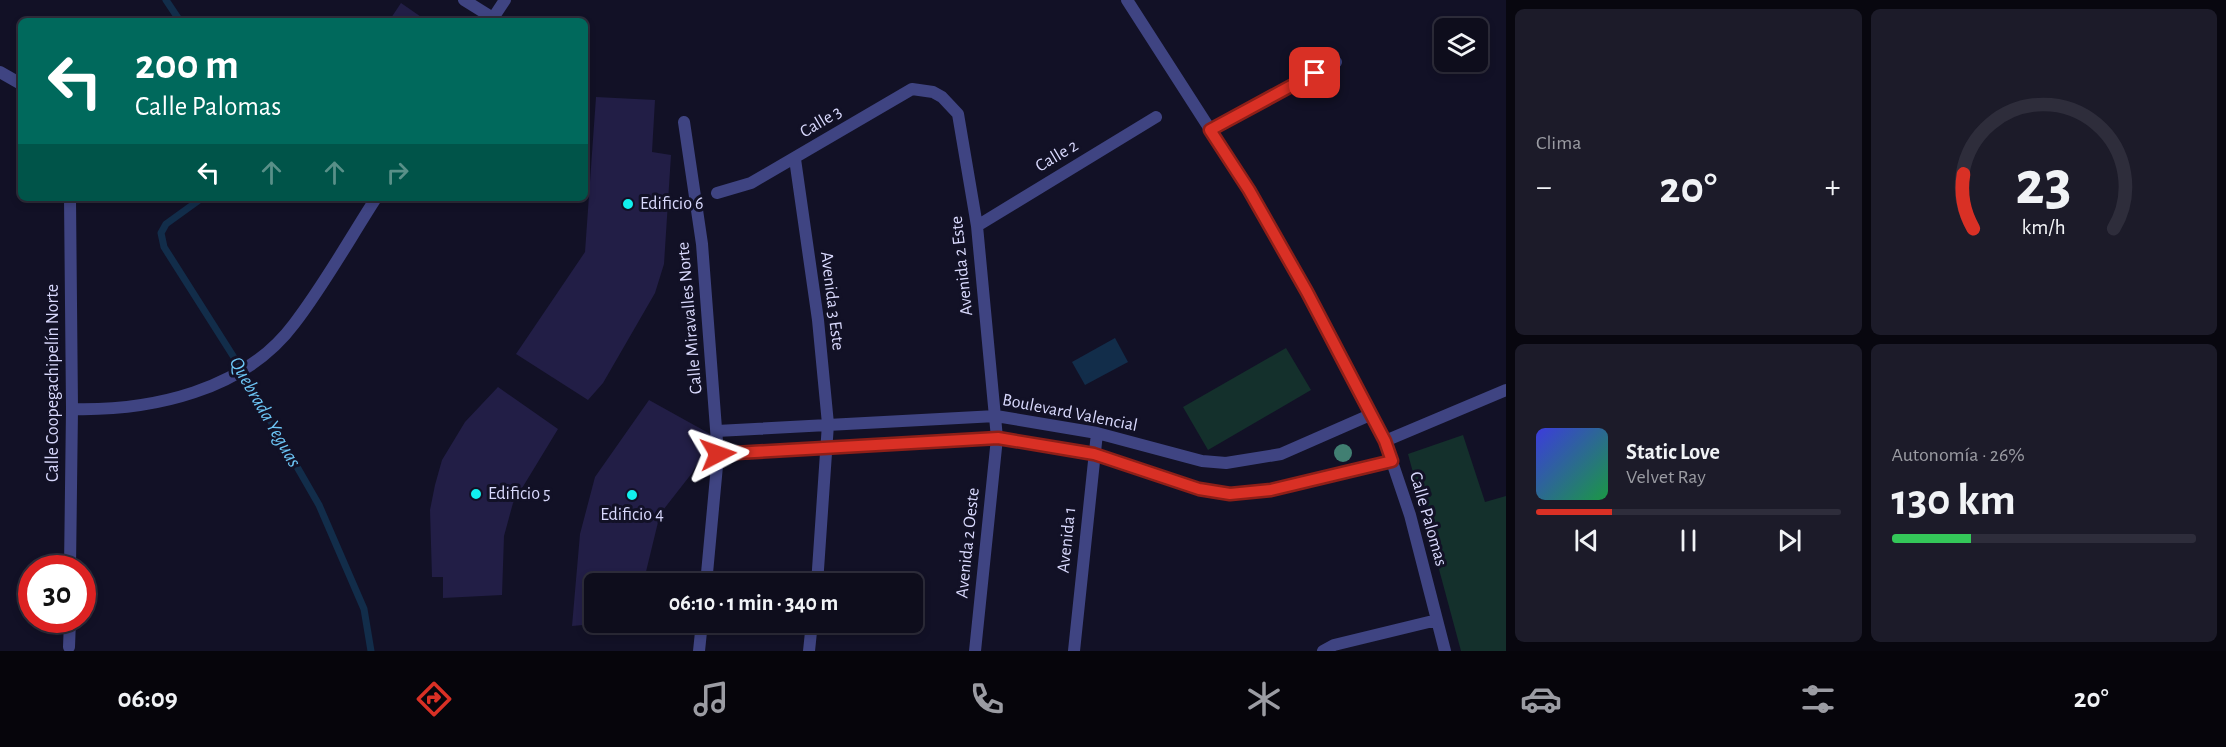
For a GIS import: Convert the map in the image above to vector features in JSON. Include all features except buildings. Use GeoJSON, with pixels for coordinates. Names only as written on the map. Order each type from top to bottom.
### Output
{"type":"FeatureCollection","features":[{"type":"Feature","properties":{"kind":"street"},"geometry":{"type":"LineString","coordinates":[[464,0],[489,18]]}},
{"type":"Feature","properties":{"kind":"street"},"geometry":{"type":"LineString","coordinates":[[493,18],[505,0]]}},
{"type":"Feature","properties":{"kind":"street","name":"Calle Palomas"},"geometry":{"type":"LineString","coordinates":[[1127,0],[1249,190],[1307,292],[1385,441],[1410,515],[1445,651]]}},
{"type":"Feature","properties":{"kind":"street"},"geometry":{"type":"LineString","coordinates":[[1210,130],[1335,62]]}},
{"type":"Feature","properties":{"kind":"street"},"geometry":{"type":"LineString","coordinates":[[0,72],[18,82]]}},
{"type":"Feature","properties":{"kind":"street","name":"Calle 3"},"geometry":{"type":"LineString","coordinates":[[717,193],[752,183],[912,89],[933,92],[942,96]]}},
{"type":"Feature","properties":{"kind":"street","name":"Avenida 2 Este"},"geometry":{"type":"LineString","coordinates":[[942,96],[957,114],[977,226],[998,438]]}},
{"type":"Feature","properties":{"kind":"street","name":"Calle 2"},"geometry":{"type":"LineString","coordinates":[[977,226],[1156,117]]}},
{"type":"Feature","properties":{"kind":"street","name":"Calle Miravalles Norte"},"geometry":{"type":"LineString","coordinates":[[684,122],[702,244],[717,431],[718,454],[707,573]]}},
{"type":"Feature","properties":{"kind":"street","name":"Avenida 3 Este"},"geometry":{"type":"LineString","coordinates":[[795,159],[818,320],[828,424],[829,447],[818,573]]}},
{"type":"Feature","properties":{"kind":"street","name":"Calle Coopegachipelín Norte"},"geometry":{"type":"LineString","coordinates":[[70,201],[72,409],[70,555]]}},
{"type":"Feature","properties":{"kind":"street"},"geometry":{"type":"LineString","coordinates":[[72,409],[114,410],[162,401],[211,387],[250,365],[271,349],[293,325],[374,201]]}},
{"type":"Feature","properties":{"kind":"street"},"geometry":{"type":"LineString","coordinates":[[1385,441],[1506,390]]}},
{"type":"Feature","properties":{"kind":"street","name":"Boulevard Valencial"},"geometry":{"type":"LineString","coordinates":[[717,431],[996,416],[1097,433],[1202,461],[1226,463],[1281,454],[1370,415]]}},
{"type":"Feature","properties":{"kind":"street","name":"Avenida 1"},"geometry":{"type":"LineString","coordinates":[[1074,651],[1097,433]]}},
{"type":"Feature","properties":{"kind":"street","name":"Boulevard Valencial"},"geometry":{"type":"LineString","coordinates":[[718,454],[998,438],[1094,454],[1199,489],[1230,494],[1271,490],[1392,461]]}},
{"type":"Feature","properties":{"kind":"street","name":"Avenida 2 Oeste"},"geometry":{"type":"LineString","coordinates":[[975,651],[998,438]]}},
{"type":"Feature","properties":{"kind":"street"},"geometry":{"type":"LineString","coordinates":[[1323,651],[1334,645],[1437,620]]}},
{"type":"Feature","properties":{"kind":"street"},"geometry":{"type":"LineString","coordinates":[[69,647],[70,633]]}},
{"type":"Feature","properties":{"kind":"street"},"geometry":{"type":"LineString","coordinates":[[699,651],[701,633]]}},
{"type":"Feature","properties":{"kind":"street"},"geometry":{"type":"LineString","coordinates":[[809,651],[811,633]]}},
{"type":"Feature","properties":{"kind":"green space"},"geometry":{"type":"Polygon","coordinates":[[[1286,348],[1311,390],[1208,450],[1183,407],[1286,348]]]}},
{"type":"Feature","properties":{"kind":"green space"},"geometry":{"type":"Polygon","coordinates":[[[1463,435],[1485,502],[1506,496],[1506,651],[1461,651],[1408,454],[1463,435]]]}},
{"type":"Feature","properties":{"kind":"water"},"geometry":{"type":"Polygon","coordinates":[[[1115,338],[1128,362],[1085,385],[1072,362],[1115,338]]]}},
{"type":"Feature","properties":{"kind":"waterway","name":"Quebrada Yeguas"},"geometry":{"type":"LineString","coordinates":[[166,0],[178,18]]}},
{"type":"Feature","properties":{"kind":"waterway","name":"Quebrada Yeguas"},"geometry":{"type":"LineString","coordinates":[[198,201],[166,224],[161,233],[164,247],[235,359],[319,505],[364,609],[371,651]]}},
{"type":"Feature","properties":{"kind":"place","name":"Edificio 6"},"geometry":{"type":"Point","coordinates":[628,204]}},
{"type":"Feature","properties":{"kind":"place","name":"Edificio 5"},"geometry":{"type":"Point","coordinates":[476,494]}},
{"type":"Feature","properties":{"kind":"place","name":"Edificio 4"},"geometry":{"type":"Point","coordinates":[632,495]}},
{"type":"Feature","properties":{"kind":"route"},"geometry":{"type":"LineString","coordinates":[[718,454],[998,438],[1094,454],[1199,489],[1230,494],[1271,490],[1392,461],[1385,441],[1307,292],[1249,190],[1210,130],[1315,73]]}}]}
